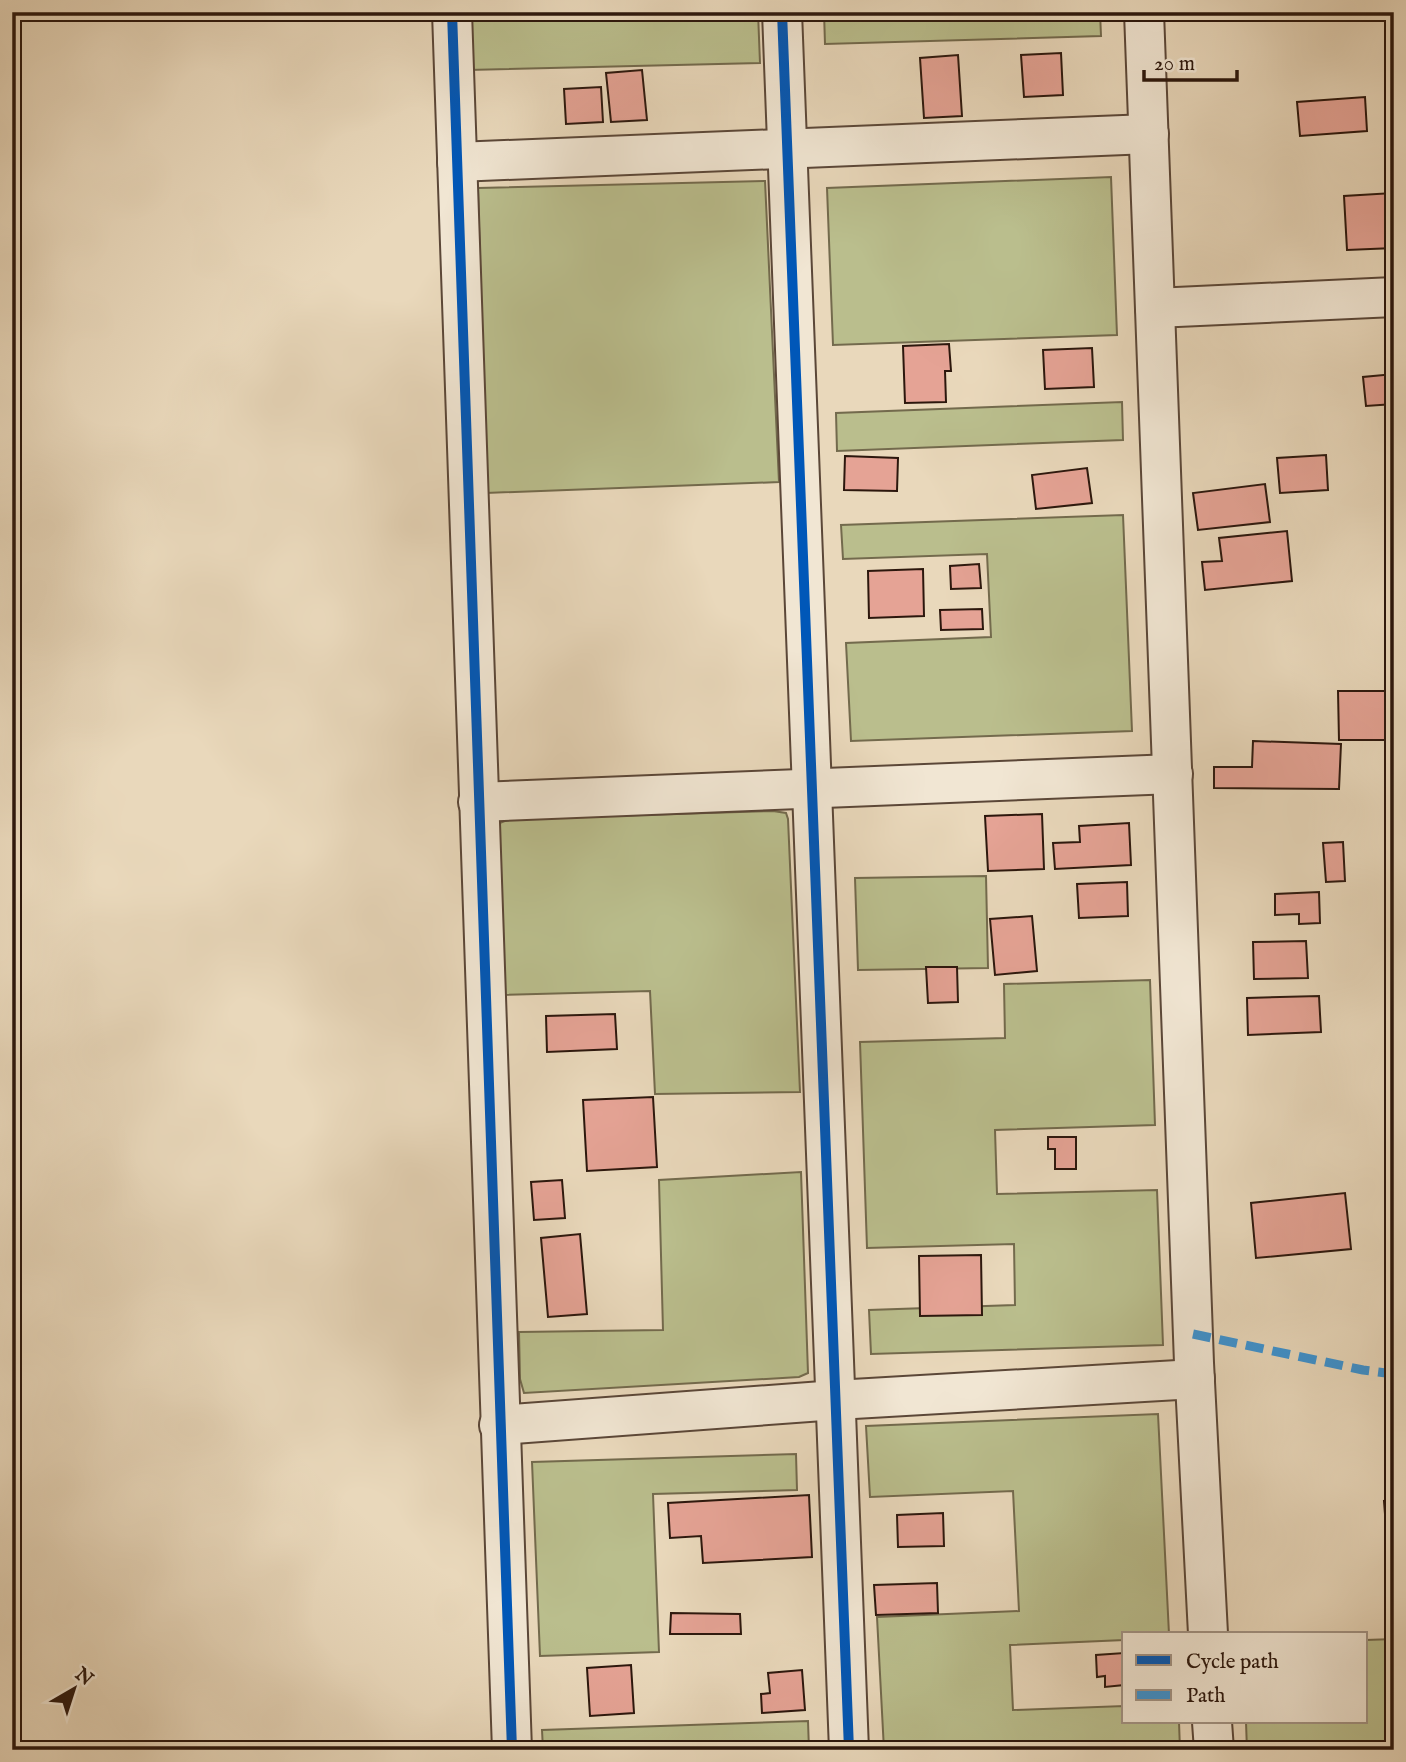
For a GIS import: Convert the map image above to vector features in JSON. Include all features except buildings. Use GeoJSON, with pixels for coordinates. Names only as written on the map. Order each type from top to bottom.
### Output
{"type":"FeatureCollection","features":[{"type":"Feature","properties":{"kind":"street"},"geometry":{"type":"LineString","coordinates":[[452,12],[512,1750]]}},
{"type":"Feature","properties":{"kind":"street"},"geometry":{"type":"LineString","coordinates":[[782,12],[849,1750]]}},
{"type":"Feature","properties":{"kind":"street"},"geometry":{"type":"LineString","coordinates":[[1144,12],[1195,1379],[1208,1632]]}},
{"type":"Feature","properties":{"kind":"street"},"geometry":{"type":"LineString","coordinates":[[457,162],[1149,134]]}},
{"type":"Feature","properties":{"kind":"street"},"geometry":{"type":"LineString","coordinates":[[1155,308],[1394,297]]}},
{"type":"Feature","properties":{"kind":"street"},"geometry":{"type":"LineString","coordinates":[[478,802],[1173,774]]}},
{"type":"Feature","properties":{"kind":"street"},"geometry":{"type":"LineString","coordinates":[[499,1425],[836,1400],[1195,1379]]}},
{"type":"Feature","properties":{"kind":"street"},"geometry":{"type":"LineString","coordinates":[[1212,1724],[1214,1750]]}},
{"type":"Feature","properties":{"kind":"green space"},"geometry":{"type":"Polygon","coordinates":[[[466,12],[758,12],[760,63],[468,70],[466,12]]]}},
{"type":"Feature","properties":{"kind":"green space"},"geometry":{"type":"Polygon","coordinates":[[[824,12],[1100,12],[1101,36],[825,44],[824,12]]]}},
{"type":"Feature","properties":{"kind":"green space"},"geometry":{"type":"Polygon","coordinates":[[[1111,177],[1117,335],[833,345],[827,188],[1111,177]]]}},
{"type":"Feature","properties":{"kind":"green space"},"geometry":{"type":"Polygon","coordinates":[[[765,181],[779,482],[486,493],[478,188],[765,181]]]}},
{"type":"Feature","properties":{"kind":"green space"},"geometry":{"type":"Polygon","coordinates":[[[1122,402],[1123,440],[837,451],[836,413],[1122,402]]]}},
{"type":"Feature","properties":{"kind":"green space"},"geometry":{"type":"Polygon","coordinates":[[[1123,515],[1132,731],[851,741],[846,643],[991,637],[987,554],[843,559],[841,525],[1123,515]]]}},
{"type":"Feature","properties":{"kind":"green space"},"geometry":{"type":"Polygon","coordinates":[[[773,811],[786,813],[788,819],[800,1092],[655,1094],[650,991],[500,995],[495,825],[510,819],[773,811]]]}},
{"type":"Feature","properties":{"kind":"green space"},"geometry":{"type":"Polygon","coordinates":[[[986,876],[988,968],[858,970],[855,878],[986,876]]]}},
{"type":"Feature","properties":{"kind":"green space"},"geometry":{"type":"Polygon","coordinates":[[[1150,980],[1155,1125],[995,1130],[997,1194],[1157,1190],[1163,1345],[871,1354],[869,1310],[1015,1305],[1014,1244],[867,1248],[860,1042],[1005,1038],[1004,984],[1150,980]]]}},
{"type":"Feature","properties":{"kind":"green space"},"geometry":{"type":"Polygon","coordinates":[[[801,1172],[808,1373],[799,1377],[524,1393],[520,1379],[519,1332],[663,1330],[659,1180],[801,1172]]]}},
{"type":"Feature","properties":{"kind":"green space"},"geometry":{"type":"Polygon","coordinates":[[[1158,1414],[1169,1632],[1122,1632],[1122,1640],[1010,1645],[1013,1710],[1122,1706],[1122,1724],[1179,1724],[1180,1750],[884,1750],[877,1617],[1019,1611],[1013,1491],[870,1497],[866,1426],[1158,1414]]]}},
{"type":"Feature","properties":{"kind":"green space"},"geometry":{"type":"Polygon","coordinates":[[[796,1454],[797,1490],[653,1494],[659,1652],[540,1656],[532,1462],[796,1454]]]}},
{"type":"Feature","properties":{"kind":"green space"},"geometry":{"type":"Polygon","coordinates":[[[1394,1639],[1394,1750],[1247,1750],[1246,1724],[1368,1724],[1368,1640],[1394,1639]]]}},
{"type":"Feature","properties":{"kind":"green space"},"geometry":{"type":"Polygon","coordinates":[[[808,1721],[809,1750],[543,1750],[542,1730],[808,1721]]]}},
{"type":"Feature","properties":{"kind":"marked path"},"geometry":{"type":"LineString","coordinates":[[1193,1334],[1363,1370],[1394,1374]]}},
{"type":"Feature","properties":{"kind":"cycle path"},"geometry":{"type":"LineString","coordinates":[[452,12],[512,1750]]}},
{"type":"Feature","properties":{"kind":"cycle path"},"geometry":{"type":"LineString","coordinates":[[782,12],[849,1750]]}}]}
